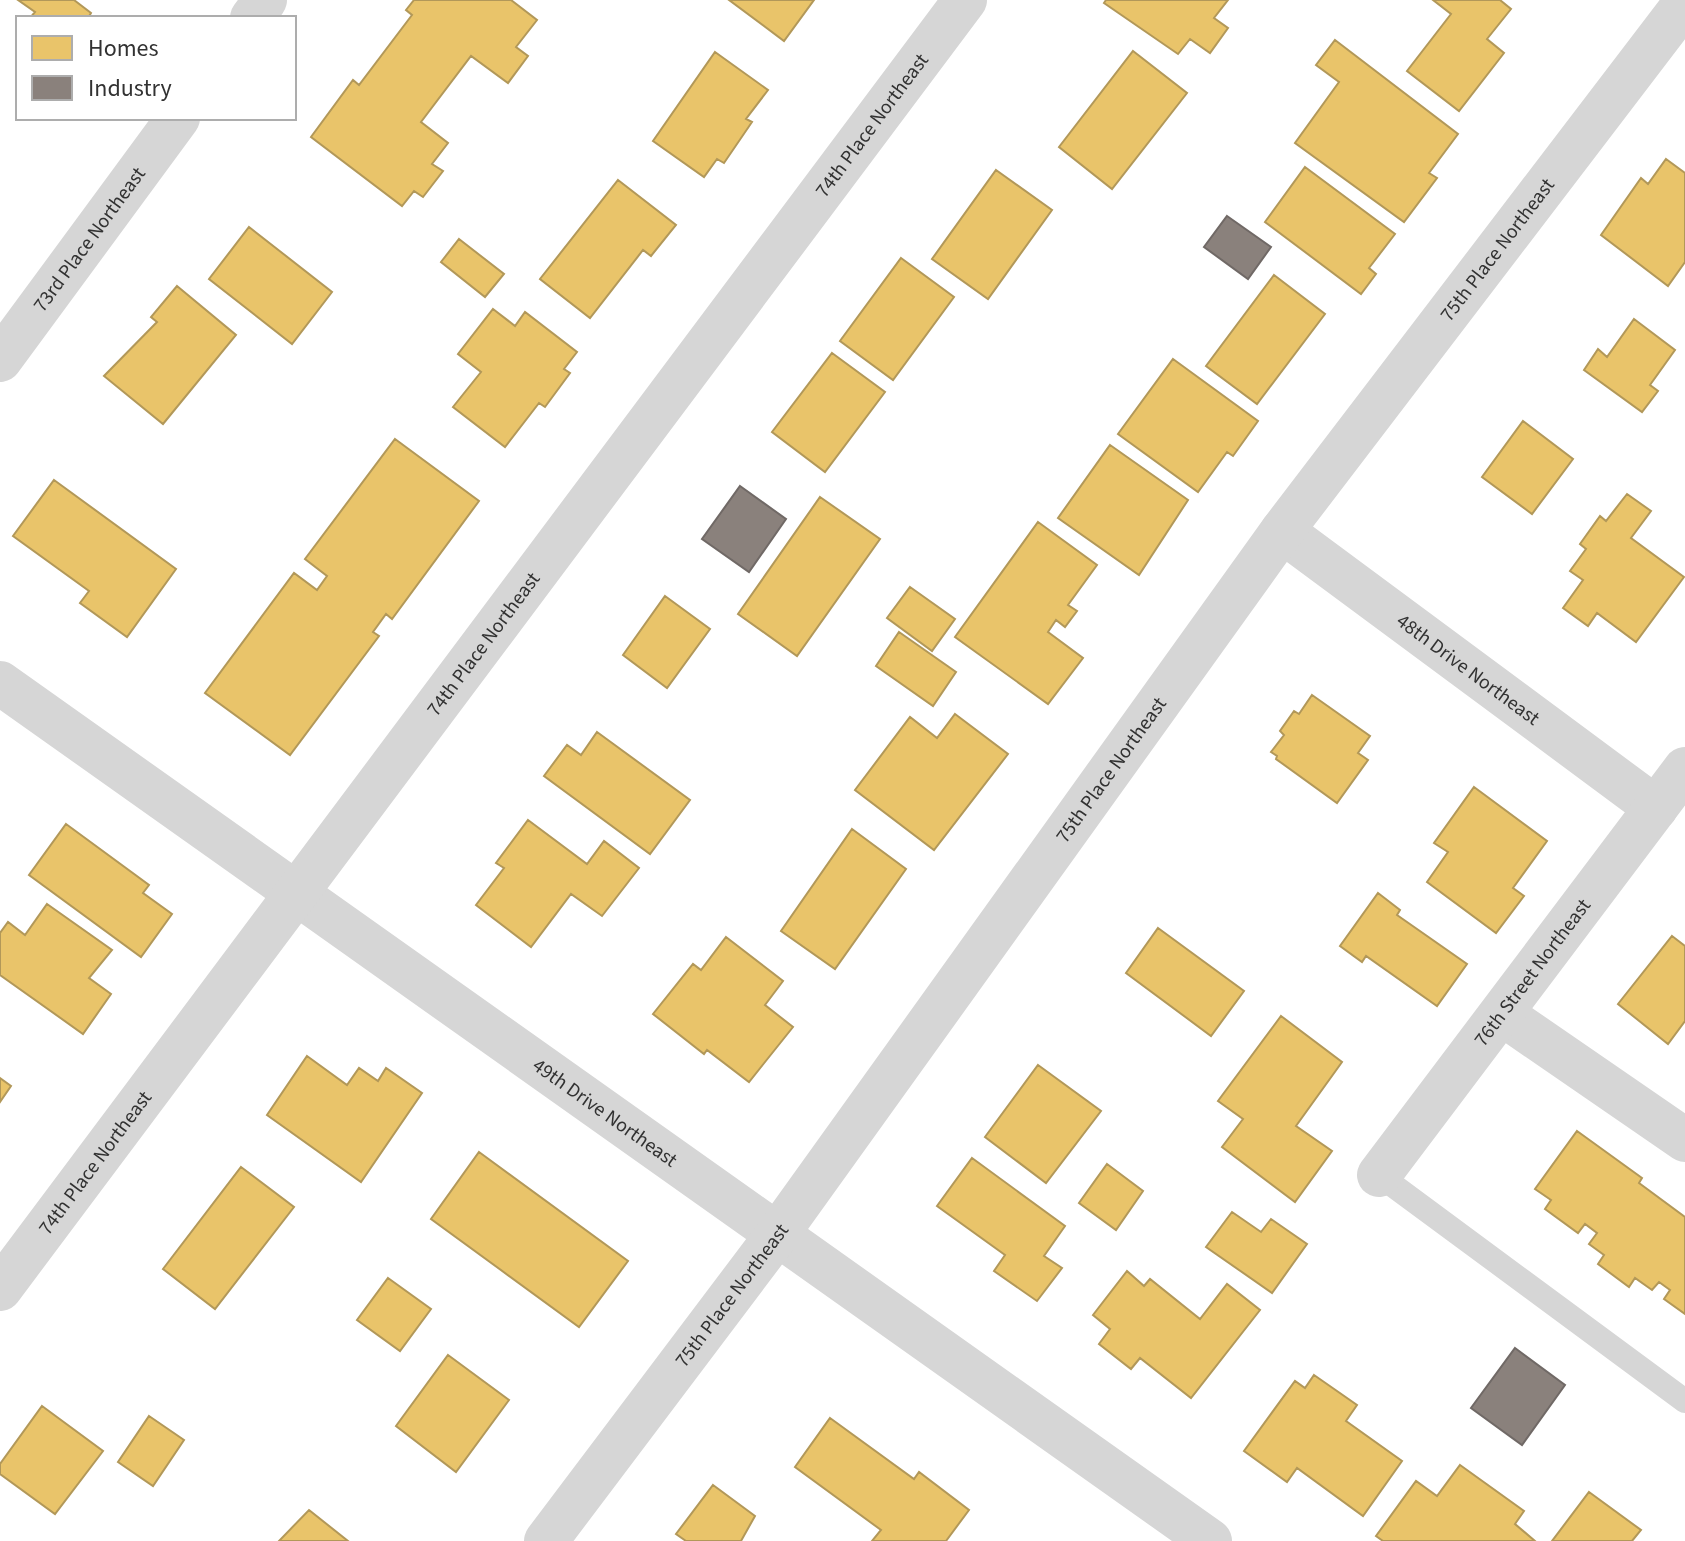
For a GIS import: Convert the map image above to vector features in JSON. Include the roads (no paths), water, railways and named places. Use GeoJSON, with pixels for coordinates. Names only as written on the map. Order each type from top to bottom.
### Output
{"type":"FeatureCollection","features":[{"type":"Feature","properties":{"kind":"street","name":"74th Place Northeast"},"geometry":{"type":"LineString","coordinates":[[0,1289],[965,0]]}},
{"type":"Feature","properties":{"kind":"street","name":"75th Place Northeast"},"geometry":{"type":"LineString","coordinates":[[546,1541],[776,1236],[1282,531],[1685,3]]}},
{"type":"Feature","properties":{"kind":"street","name":"73rd Place Northeast"},"geometry":{"type":"LineString","coordinates":[[0,360],[177,120]]}},
{"type":"Feature","properties":{"kind":"street","name":"48th Drive Northeast"},"geometry":{"type":"LineString","coordinates":[[1282,531],[1656,808]]}},
{"type":"Feature","properties":{"kind":"street","name":"49th Drive Northeast"},"geometry":{"type":"LineString","coordinates":[[0,683],[1210,1541]]}},
{"type":"Feature","properties":{"kind":"street","name":"76th Street Northeast"},"geometry":{"type":"LineString","coordinates":[[1379,1175],[1685,769]]}},
{"type":"Feature","properties":{"kind":"street"},"geometry":{"type":"LineString","coordinates":[[1502,1014],[1685,1140]]}},
{"type":"Feature","properties":{"kind":"lane"},"geometry":{"type":"LineString","coordinates":[[1379,1175],[1685,1401]]}}]}
